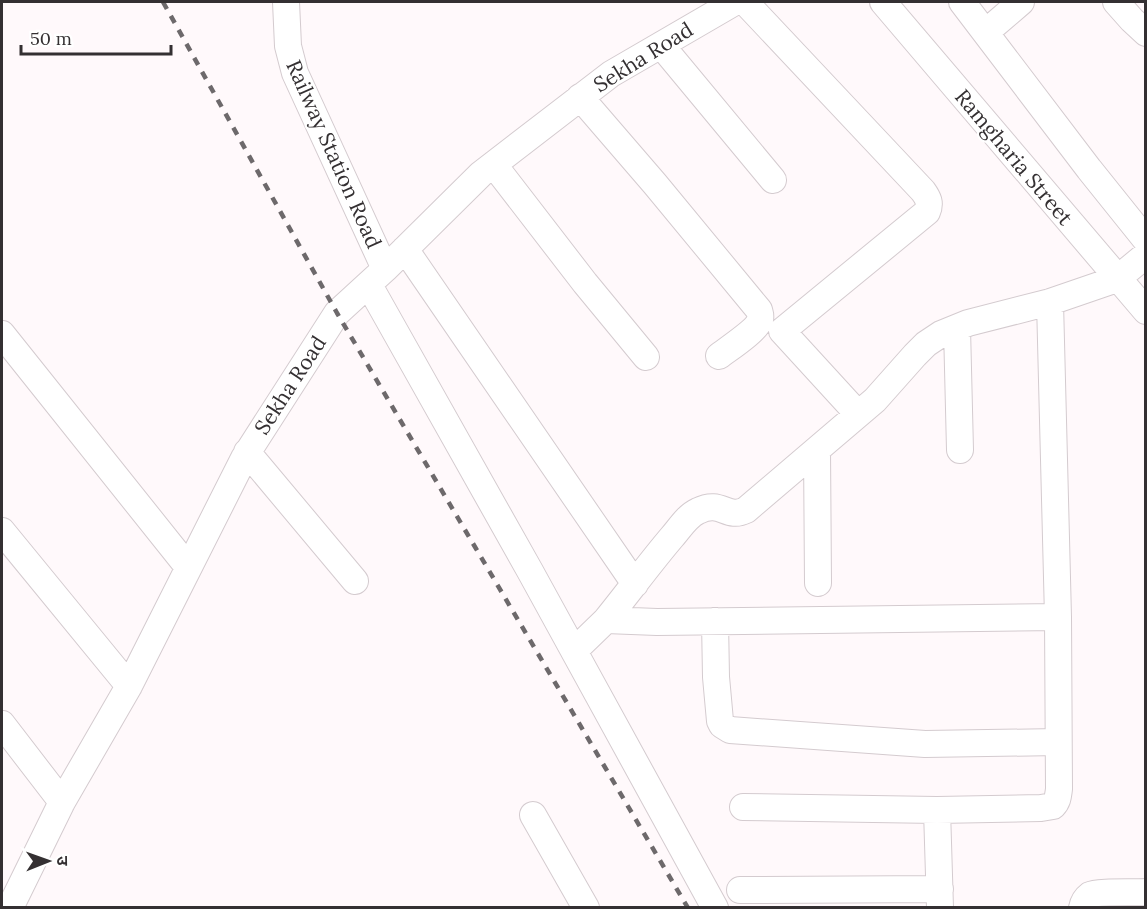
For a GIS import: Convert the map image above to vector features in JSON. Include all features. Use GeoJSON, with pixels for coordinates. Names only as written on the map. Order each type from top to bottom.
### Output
{"type":"FeatureCollection","features":[{"type":"Feature","properties":{"kind":"street","name":"Railway Station Road"},"geometry":{"type":"LineString","coordinates":[[286,2],[288,46],[295,72],[377,277],[574,651],[715,908]]}},
{"type":"Feature","properties":{"kind":"street","name":"Sekha Road"},"geometry":{"type":"LineString","coordinates":[[8,900],[129,686],[247,452],[337,313],[377,277],[481,174],[611,74],[735,2]]}},
{"type":"Feature","properties":{"kind":"street"},"geometry":{"type":"LineString","coordinates":[[745,2],[923,191],[930,206],[927,212],[782,331],[858,414]]}},
{"type":"Feature","properties":{"kind":"street","name":"Ramgharia Street"},"geometry":{"type":"LineString","coordinates":[[884,2],[1146,312]]}},
{"type":"Feature","properties":{"kind":"street"},"geometry":{"type":"LineString","coordinates":[[962,2],[1146,240]]}},
{"type":"Feature","properties":{"kind":"street"},"geometry":{"type":"LineString","coordinates":[[986,32],[1021,2]]}},
{"type":"Feature","properties":{"kind":"street"},"geometry":{"type":"LineString","coordinates":[[1116,2],[1146,33]]}},
{"type":"Feature","properties":{"kind":"street"},"geometry":{"type":"LineString","coordinates":[[661,45],[773,180]]}},
{"type":"Feature","properties":{"kind":"street"},"geometry":{"type":"LineString","coordinates":[[580,97],[759,310],[761,318],[756,327],[719,356]]}},
{"type":"Feature","properties":{"kind":"street"},"geometry":{"type":"LineString","coordinates":[[494,165],[585,283],[646,357]]}},
{"type":"Feature","properties":{"kind":"street"},"geometry":{"type":"LineString","coordinates":[[405,249],[635,584]]}},
{"type":"Feature","properties":{"kind":"street"},"geometry":{"type":"LineString","coordinates":[[574,651],[606,620],[691,515],[707,507],[715,506],[733,513],[746,510],[875,400],[926,344],[941,334],[957,328],[1050,302],[1117,279],[1146,255]]}},
{"type":"Feature","properties":{"kind":"street"},"geometry":{"type":"LineString","coordinates":[[743,807],[937,810],[1053,806],[1058,797],[1058,617],[1050,302]]}},
{"type":"Feature","properties":{"kind":"street"},"geometry":{"type":"LineString","coordinates":[[957,328],[960,450]]}},
{"type":"Feature","properties":{"kind":"street"},"geometry":{"type":"LineString","coordinates":[[2,334],[189,567]]}},
{"type":"Feature","properties":{"kind":"street"},"geometry":{"type":"LineString","coordinates":[[817,450],[818,583]]}},
{"type":"Feature","properties":{"kind":"street"},"geometry":{"type":"LineString","coordinates":[[247,452],[355,581]]}},
{"type":"Feature","properties":{"kind":"street"},"geometry":{"type":"LineString","coordinates":[[2,531],[129,686]]}},
{"type":"Feature","properties":{"kind":"street"},"geometry":{"type":"LineString","coordinates":[[606,620],[1058,617]]}},
{"type":"Feature","properties":{"kind":"street"},"geometry":{"type":"LineString","coordinates":[[715,621],[719,712],[722,726],[730,730],[925,744],[1058,742]]}},
{"type":"Feature","properties":{"kind":"street"},"geometry":{"type":"LineString","coordinates":[[2,724],[62,802]]}},
{"type":"Feature","properties":{"kind":"street"},"geometry":{"type":"LineString","coordinates":[[740,890],[940,898],[937,810]]}},
{"type":"Feature","properties":{"kind":"street"},"geometry":{"type":"LineString","coordinates":[[532,815],[586,908]]}},
{"type":"Feature","properties":{"kind":"street"},"geometry":{"type":"LineString","coordinates":[[1082,908],[1090,895],[1146,892]]}},
{"type":"Feature","properties":{"kind":"railway"},"geometry":{"type":"LineString","coordinates":[[163,2],[337,313],[688,908]]}}]}
